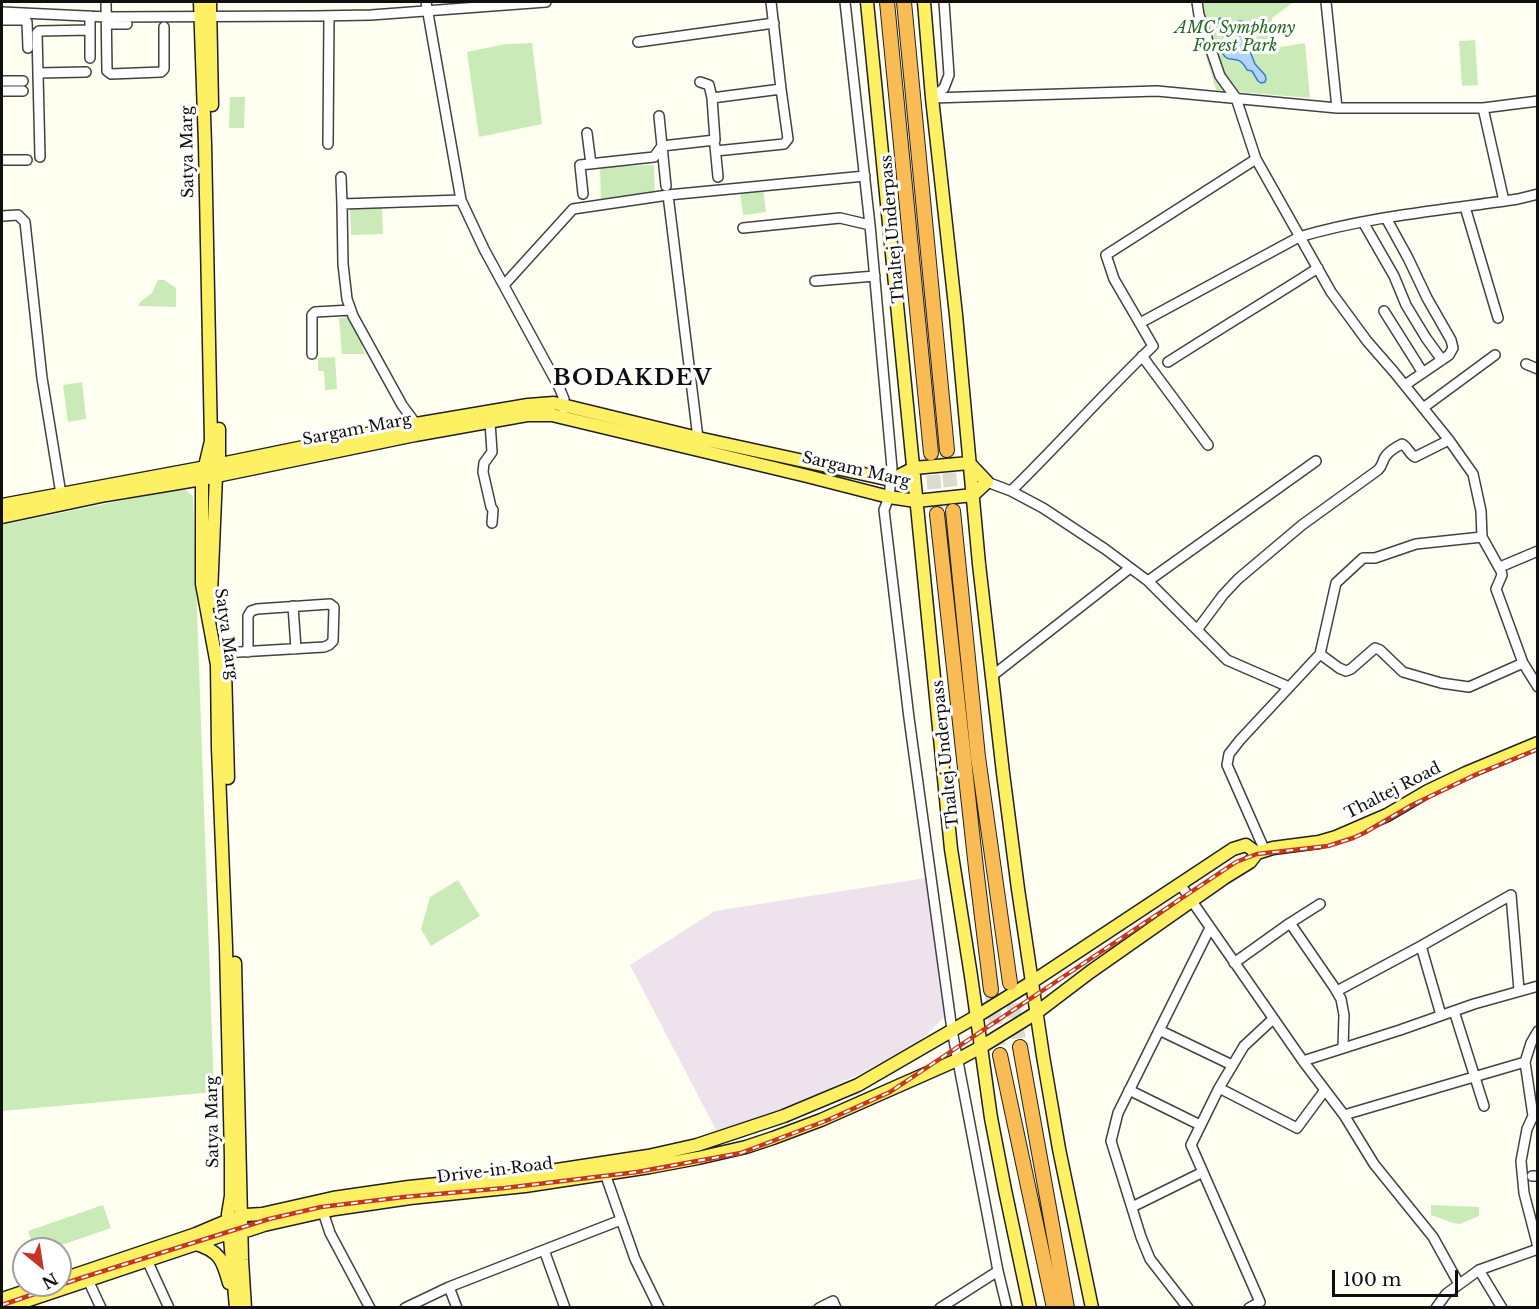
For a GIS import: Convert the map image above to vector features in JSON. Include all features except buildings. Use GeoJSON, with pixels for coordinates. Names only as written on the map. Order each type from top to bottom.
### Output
{"type":"FeatureCollection","features":[{"type":"Feature","properties":{"kind":"highway","name":"Thaltej Underpass"},"geometry":{"type":"LineString","coordinates":[[887,2],[931,453]]}},
{"type":"Feature","properties":{"kind":"highway","name":"Thaltej Underpass"},"geometry":{"type":"LineString","coordinates":[[904,2],[947,450]]}},
{"type":"Feature","properties":{"kind":"highway","name":"Thaltej Underpass"},"geometry":{"type":"LineString","coordinates":[[953,511],[978,757],[1010,983]]}},
{"type":"Feature","properties":{"kind":"highway","name":"Thaltej Underpass"},"geometry":{"type":"LineString","coordinates":[[937,514],[975,868],[991,990]]}},
{"type":"Feature","properties":{"kind":"highway"},"geometry":{"type":"LineString","coordinates":[[1020,1047],[1067,1308]]}},
{"type":"Feature","properties":{"kind":"highway"},"geometry":{"type":"LineString","coordinates":[[1000,1055],[1054,1308]]}},
{"type":"Feature","properties":{"kind":"main road","name":"Satya Marg"},"geometry":{"type":"LineString","coordinates":[[200,2],[206,17],[213,187],[217,470],[211,594],[225,669],[222,722],[231,1157],[229,1220],[235,1232],[239,1306]]}},
{"type":"Feature","properties":{"kind":"main road","name":"Satya Marg"},"geometry":{"type":"LineString","coordinates":[[210,2],[206,17],[205,144],[211,441],[204,473],[202,584],[217,665],[235,954],[241,1216],[235,1232]]}},
{"type":"Feature","properties":{"kind":"main road"},"geometry":{"type":"LineString","coordinates":[[867,2],[951,849],[993,1129],[1030,1308]]}},
{"type":"Feature","properties":{"kind":"main road"},"geometry":{"type":"LineString","coordinates":[[924,2],[932,98],[957,315],[969,463],[1003,773],[1036,1013],[1059,1149],[1092,1308]]}},
{"type":"Feature","properties":{"kind":"main road","name":"Sargam Marg"},"geometry":{"type":"LineString","coordinates":[[2,517],[416,424],[528,405],[554,403],[563,412]]}},
{"type":"Feature","properties":{"kind":"main road","name":"Sargam Marg"},"geometry":{"type":"LineString","coordinates":[[217,470],[527,415],[552,415],[563,412],[697,444],[889,497],[916,501],[973,495]]}},
{"type":"Feature","properties":{"kind":"main road","name":"Sargam Marg"},"geometry":{"type":"LineString","coordinates":[[697,444],[891,480],[914,468],[969,463]]}},
{"type":"Feature","properties":{"kind":"main road"},"geometry":{"type":"LineString","coordinates":[[969,463],[987,482],[973,495]]}},
{"type":"Feature","properties":{"kind":"main road","name":"Sargam Marg"},"geometry":{"type":"LineString","coordinates":[[2,505],[204,473]]}},
{"type":"Feature","properties":{"kind":"main road","name":"Thaltej Road"},"geometry":{"type":"LineString","coordinates":[[981,1047],[1036,1013],[1090,972],[1250,862],[1261,852],[1336,837],[1387,815],[1428,791],[1538,743]]}},
{"type":"Feature","properties":{"kind":"main road","name":"Thaltej Road"},"geometry":{"type":"LineString","coordinates":[[976,1016],[1032,982],[1233,849],[1246,845],[1261,852]]}},
{"type":"Feature","properties":{"kind":"main road","name":"Drive-in Road"},"geometry":{"type":"LineString","coordinates":[[5,1308],[235,1232],[323,1212],[410,1198],[525,1186],[697,1145],[784,1116],[858,1084],[976,1016]]}},
{"type":"Feature","properties":{"kind":"main road","name":"Drive-in Road"},"geometry":{"type":"LineString","coordinates":[[72,1276],[196,1234],[241,1216],[262,1214],[344,1196],[409,1187],[698,1158],[746,1147],[821,1120],[957,1060],[981,1047]]}},
{"type":"Feature","properties":{"kind":"main road"},"geometry":{"type":"LineString","coordinates":[[196,1244],[204,1246],[221,1257],[239,1306]]}},
{"type":"Feature","properties":{"kind":"street"},"geometry":{"type":"LineString","coordinates":[[106,2],[107,71],[111,74],[160,72],[164,69],[164,27]]}},
{"type":"Feature","properties":{"kind":"street"},"geometry":{"type":"LineString","coordinates":[[107,21],[370,15],[427,6],[546,2]]}},
{"type":"Feature","properties":{"kind":"street"},"geometry":{"type":"LineString","coordinates":[[716,151],[784,144],[788,139],[771,2]]}},
{"type":"Feature","properties":{"kind":"street"},"geometry":{"type":"LineString","coordinates":[[845,2],[870,225],[892,468],[889,497],[884,510],[909,718],[952,1030],[1007,1308]]}},
{"type":"Feature","properties":{"kind":"street"},"geometry":{"type":"LineString","coordinates":[[932,98],[944,88],[949,75],[944,2]]}},
{"type":"Feature","properties":{"kind":"street"},"geometry":{"type":"LineString","coordinates":[[1197,2],[1199,15],[1220,76],[1236,98],[1256,159],[1299,237],[1332,292],[1367,341],[1449,440],[1473,474],[1481,511],[1482,537],[1500,567],[1502,576],[1496,589],[1523,663],[1538,687]]}},
{"type":"Feature","properties":{"kind":"street"},"geometry":{"type":"LineString","coordinates":[[1326,2],[1337,108]]}},
{"type":"Feature","properties":{"kind":"street"},"geometry":{"type":"LineString","coordinates":[[427,6],[461,200],[484,249],[559,387],[564,399],[563,412]]}},
{"type":"Feature","properties":{"kind":"street"},"geometry":{"type":"LineString","coordinates":[[2,12],[27,22],[28,48]]}},
{"type":"Feature","properties":{"kind":"street"},"geometry":{"type":"LineString","coordinates":[[2,20],[13,16],[42,14],[90,16],[128,24]]}},
{"type":"Feature","properties":{"kind":"street"},"geometry":{"type":"LineString","coordinates":[[42,14],[43,31]]}},
{"type":"Feature","properties":{"kind":"street"},"geometry":{"type":"LineString","coordinates":[[90,16],[90,58]]}},
{"type":"Feature","properties":{"kind":"street"},"geometry":{"type":"LineString","coordinates":[[328,144],[329,16]]}},
{"type":"Feature","properties":{"kind":"street"},"geometry":{"type":"LineString","coordinates":[[638,42],[774,23]]}},
{"type":"Feature","properties":{"kind":"street"},"geometry":{"type":"LineString","coordinates":[[40,157],[37,33],[39,31],[90,30]]}},
{"type":"Feature","properties":{"kind":"street"},"geometry":{"type":"LineString","coordinates":[[39,73],[86,72]]}},
{"type":"Feature","properties":{"kind":"street"},"geometry":{"type":"LineString","coordinates":[[2,81],[23,86],[2,91]]}},
{"type":"Feature","properties":{"kind":"street"},"geometry":{"type":"LineString","coordinates":[[700,82],[709,85],[712,98],[718,177]]}},
{"type":"Feature","properties":{"kind":"street"},"geometry":{"type":"LineString","coordinates":[[712,98],[781,89]]}},
{"type":"Feature","properties":{"kind":"street"},"geometry":{"type":"LineString","coordinates":[[932,98],[1157,91],[1337,108],[1483,108],[1538,100]]}},
{"type":"Feature","properties":{"kind":"street"},"geometry":{"type":"LineString","coordinates":[[1483,108],[1504,201]]}},
{"type":"Feature","properties":{"kind":"street"},"geometry":{"type":"LineString","coordinates":[[658,116],[697,444]]}},
{"type":"Feature","properties":{"kind":"street"},"geometry":{"type":"LineString","coordinates":[[587,133],[591,164]]}},
{"type":"Feature","properties":{"kind":"street"},"geometry":{"type":"LineString","coordinates":[[583,194],[580,165],[654,157],[662,146],[715,140]]}},
{"type":"Feature","properties":{"kind":"street"},"geometry":{"type":"LineString","coordinates":[[1011,491],[1152,346],[1114,279],[1106,255],[1256,159]]}},
{"type":"Feature","properties":{"kind":"street"},"geometry":{"type":"LineString","coordinates":[[2,160],[27,160]]}},
{"type":"Feature","properties":{"kind":"street"},"geometry":{"type":"LineString","coordinates":[[504,285],[573,209],[667,191],[865,176]]}},
{"type":"Feature","properties":{"kind":"street"},"geometry":{"type":"LineString","coordinates":[[341,177],[347,299],[353,316],[402,405],[416,424]]}},
{"type":"Feature","properties":{"kind":"street"},"geometry":{"type":"LineString","coordinates":[[1140,323],[1299,237],[1327,229],[1386,218],[1538,194]]}},
{"type":"Feature","properties":{"kind":"street"},"geometry":{"type":"LineString","coordinates":[[342,204],[461,200]]}},
{"type":"Feature","properties":{"kind":"street"},"geometry":{"type":"LineString","coordinates":[[1465,207],[1498,318]]}},
{"type":"Feature","properties":{"kind":"street"},"geometry":{"type":"LineString","coordinates":[[2,216],[18,215],[25,222],[42,378],[62,494]]}},
{"type":"Feature","properties":{"kind":"street"},"geometry":{"type":"LineString","coordinates":[[743,228],[840,218],[870,225]]}},
{"type":"Feature","properties":{"kind":"street"},"geometry":{"type":"LineString","coordinates":[[1386,218],[1451,339],[1453,348],[1449,355],[1405,385]]}},
{"type":"Feature","properties":{"kind":"street"},"geometry":{"type":"LineString","coordinates":[[1364,222],[1394,276],[1406,305],[1442,360]]}},
{"type":"Feature","properties":{"kind":"street"},"geometry":{"type":"LineString","coordinates":[[1168,362],[1318,268]]}},
{"type":"Feature","properties":{"kind":"street"},"geometry":{"type":"LineString","coordinates":[[815,281],[874,276]]}},
{"type":"Feature","properties":{"kind":"street"},"geometry":{"type":"LineString","coordinates":[[312,354],[312,315],[315,312],[351,310]]}},
{"type":"Feature","properties":{"kind":"street"},"geometry":{"type":"LineString","coordinates":[[1384,311],[1423,373]]}},
{"type":"Feature","properties":{"kind":"street"},"geometry":{"type":"LineString","coordinates":[[1423,408],[1495,355]]}},
{"type":"Feature","properties":{"kind":"street"},"geometry":{"type":"LineString","coordinates":[[1142,356],[1208,445]]}},
{"type":"Feature","properties":{"kind":"street"},"geometry":{"type":"LineString","coordinates":[[1526,364],[1538,369]]}},
{"type":"Feature","properties":{"kind":"street"},"geometry":{"type":"LineString","coordinates":[[490,422],[492,452],[484,463],[483,472],[493,510],[492,523]]}},
{"type":"Feature","properties":{"kind":"street"},"geometry":{"type":"LineString","coordinates":[[1197,630],[1238,579],[1302,525],[1383,466],[1386,456],[1397,446],[1402,444],[1406,446],[1415,458],[1449,440]]}},
{"type":"Feature","properties":{"kind":"street"},"geometry":{"type":"LineString","coordinates":[[1148,582],[1316,461]]}},
{"type":"Feature","properties":{"kind":"street"},"geometry":{"type":"LineString","coordinates":[[987,482],[1011,491],[1042,508],[1130,568],[1148,582],[1227,660],[1289,687]]}},
{"type":"Feature","properties":{"kind":"street"},"geometry":{"type":"LineString","coordinates":[[1261,852],[1227,765],[1229,754],[1320,654],[1336,583],[1363,558],[1375,558],[1416,544],[1482,537]]}},
{"type":"Feature","properties":{"kind":"street"},"geometry":{"type":"LineString","coordinates":[[1500,567],[1538,551]]}},
{"type":"Feature","properties":{"kind":"street"},"geometry":{"type":"LineString","coordinates":[[992,676],[1130,568]]}},
{"type":"Feature","properties":{"kind":"street"},"geometry":{"type":"LineString","coordinates":[[222,653],[248,652],[324,647],[333,641],[334,607],[330,604],[251,611],[248,616],[248,652]]}},
{"type":"Feature","properties":{"kind":"street"},"geometry":{"type":"LineString","coordinates":[[293,606],[296,649]]}},
{"type":"Feature","properties":{"kind":"street"},"geometry":{"type":"LineString","coordinates":[[1320,654],[1346,671],[1352,669],[1375,648],[1403,672],[1441,683],[1469,687],[1523,663]]}},
{"type":"Feature","properties":{"kind":"street"},"geometry":{"type":"LineString","coordinates":[[1180,884],[1303,1061],[1344,1115],[1374,1164],[1433,1237],[1459,1284]]}},
{"type":"Feature","properties":{"kind":"street"},"geometry":{"type":"LineString","coordinates":[[1337,991],[1510,895],[1519,990]]}},
{"type":"Feature","properties":{"kind":"street"},"geometry":{"type":"LineString","coordinates":[[1234,963],[1320,904]]}},
{"type":"Feature","properties":{"kind":"street"},"geometry":{"type":"LineString","coordinates":[[1290,923],[1337,991],[1343,1006],[1342,1048]]}},
{"type":"Feature","properties":{"kind":"street"},"geometry":{"type":"LineString","coordinates":[[1188,1308],[1150,1259],[1111,1141],[1118,1113],[1210,928]]}},
{"type":"Feature","properties":{"kind":"street"},"geometry":{"type":"LineString","coordinates":[[1421,946],[1441,1015]]}},
{"type":"Feature","properties":{"kind":"street"},"geometry":{"type":"LineString","coordinates":[[1303,1061],[1519,990],[1538,986]]}},
{"type":"Feature","properties":{"kind":"street"},"geometry":{"type":"LineString","coordinates":[[1454,1011],[1484,1106]]}},
{"type":"Feature","properties":{"kind":"street"},"geometry":{"type":"LineString","coordinates":[[1249,1308],[1260,1302],[1191,1144],[1219,1088],[1244,1046],[1273,1018]]}},
{"type":"Feature","properties":{"kind":"street"},"geometry":{"type":"LineString","coordinates":[[1159,1030],[1232,1065]]}},
{"type":"Feature","properties":{"kind":"street"},"geometry":{"type":"LineString","coordinates":[[1436,1308],[1446,1294],[1479,1270],[1538,1248],[1524,1193],[1521,1161],[1527,1129],[1533,1116],[1525,1062],[1531,1043],[1538,1031]]}},
{"type":"Feature","properties":{"kind":"street"},"geometry":{"type":"LineString","coordinates":[[1344,1115],[1525,1062]]}},
{"type":"Feature","properties":{"kind":"street"},"geometry":{"type":"LineString","coordinates":[[1219,1088],[1297,1128],[1325,1090]]}},
{"type":"Feature","properties":{"kind":"street"},"geometry":{"type":"LineString","coordinates":[[1129,1090],[1200,1125]]}},
{"type":"Feature","properties":{"kind":"street"},"geometry":{"type":"LineString","coordinates":[[603,1168],[635,1259],[659,1308]]}},
{"type":"Feature","properties":{"kind":"street"},"geometry":{"type":"LineString","coordinates":[[1132,1207],[1203,1172]]}},
{"type":"Feature","properties":{"kind":"street"},"geometry":{"type":"LineString","coordinates":[[323,1212],[330,1233],[370,1308]]}},
{"type":"Feature","properties":{"kind":"street"},"geometry":{"type":"LineString","coordinates":[[405,1308],[449,1287],[621,1220]]}},
{"type":"Feature","properties":{"kind":"street"},"geometry":{"type":"LineString","coordinates":[[544,1250],[565,1308]]}},
{"type":"Feature","properties":{"kind":"street"},"geometry":{"type":"LineString","coordinates":[[147,1260],[170,1308]]}},
{"type":"Feature","properties":{"kind":"street"},"geometry":{"type":"LineString","coordinates":[[1479,1270],[1502,1308]]}},
{"type":"Feature","properties":{"kind":"street"},"geometry":{"type":"LineString","coordinates":[[940,1308],[998,1271]]}},
{"type":"Feature","properties":{"kind":"street"},"geometry":{"type":"LineString","coordinates":[[88,1280],[101,1308]]}},
{"type":"Feature","properties":{"kind":"street"},"geometry":{"type":"LineString","coordinates":[[449,1287],[457,1308]]}},
{"type":"Feature","properties":{"kind":"street"},"geometry":{"type":"LineString","coordinates":[[819,1308],[833,1301],[836,1308]]}},
{"type":"Feature","properties":{"kind":"shaded area"},"geometry":{"type":"Polygon","coordinates":[[[925,878],[946,1015],[921,1040],[864,1072],[773,1115],[716,1130],[630,965],[715,911],[925,878]]]}},
{"type":"Feature","properties":{"kind":"green space","name":"AMC Symphony Forest Park"},"geometry":{"type":"Polygon","coordinates":[[[1199,2],[1294,2],[1272,18],[1270,44],[1276,48],[1305,43],[1310,98],[1216,90],[1202,43],[1199,2]]]}},
{"type":"Feature","properties":{"kind":"green space"},"geometry":{"type":"Polygon","coordinates":[[[1475,40],[1478,85],[1462,86],[1459,41],[1475,40]]]}},
{"type":"Feature","properties":{"kind":"green space"},"geometry":{"type":"Polygon","coordinates":[[[532,43],[542,124],[479,137],[467,52],[506,44],[532,43]]]}},
{"type":"Feature","properties":{"kind":"green space"},"geometry":{"type":"Polygon","coordinates":[[[230,97],[245,97],[244,128],[229,128],[230,97]]]}},
{"type":"Feature","properties":{"kind":"green space"},"geometry":{"type":"Polygon","coordinates":[[[654,165],[655,198],[601,199],[600,167],[654,165]]]}},
{"type":"Feature","properties":{"kind":"green space"},"geometry":{"type":"Polygon","coordinates":[[[763,188],[766,212],[743,215],[740,192],[763,188]]]}},
{"type":"Feature","properties":{"kind":"green space"},"geometry":{"type":"Polygon","coordinates":[[[382,207],[383,234],[351,235],[350,208],[382,207]]]}},
{"type":"Feature","properties":{"kind":"green space"},"geometry":{"type":"Polygon","coordinates":[[[158,280],[164,280],[176,288],[176,307],[138,306],[152,293],[158,280]]]}},
{"type":"Feature","properties":{"kind":"green space"},"geometry":{"type":"Polygon","coordinates":[[[352,317],[365,354],[342,354],[339,318],[352,317]]]}},
{"type":"Feature","properties":{"kind":"green space"},"geometry":{"type":"Polygon","coordinates":[[[335,357],[337,389],[325,390],[324,371],[318,371],[318,358],[335,357]]]}},
{"type":"Feature","properties":{"kind":"green space"},"geometry":{"type":"Polygon","coordinates":[[[82,382],[86,419],[68,422],[63,385],[82,382]]]}},
{"type":"Feature","properties":{"kind":"green space"},"geometry":{"type":"Polygon","coordinates":[[[173,490],[186,490],[193,497],[214,1092],[2,1111],[2,525],[173,490]]]}},
{"type":"Feature","properties":{"kind":"green space"},"geometry":{"type":"Polygon","coordinates":[[[458,880],[480,916],[431,946],[421,929],[430,897],[458,880]]]}},
{"type":"Feature","properties":{"kind":"green space"},"geometry":{"type":"Polygon","coordinates":[[[103,1205],[111,1228],[72,1241],[72,1237],[30,1237],[28,1231],[103,1205]]]}},
{"type":"Feature","properties":{"kind":"green space"},"geometry":{"type":"Polygon","coordinates":[[[1431,1205],[1479,1207],[1479,1216],[1460,1224],[1453,1223],[1431,1215],[1431,1205]]]}},
{"type":"Feature","properties":{"kind":"water"},"geometry":{"type":"Polygon","coordinates":[[[1220,18],[1233,24],[1244,22],[1248,27],[1246,41],[1255,64],[1265,75],[1265,82],[1258,81],[1252,71],[1247,70],[1240,61],[1225,57],[1222,51],[1231,32],[1230,27],[1218,23],[1220,18]]]}},
{"type":"Feature","properties":{"kind":"tunnel"},"geometry":{"type":"LineString","coordinates":[[947,452],[953,511]]}},
{"type":"Feature","properties":{"kind":"tunnel"},"geometry":{"type":"LineString","coordinates":[[931,454],[937,514]]}},
{"type":"Feature","properties":{"kind":"tunnel"},"geometry":{"type":"LineString","coordinates":[[1010,983],[1020,1047]]}},
{"type":"Feature","properties":{"kind":"tunnel"},"geometry":{"type":"LineString","coordinates":[[991,990],[1000,1055]]}},
{"type":"Feature","properties":{"kind":"railway"},"geometry":{"type":"LineString","coordinates":[[2,1305],[269,1219],[321,1207],[637,1172],[741,1153],[828,1120],[890,1092],[1236,862],[1257,854],[1328,846],[1353,838],[1412,805],[1477,774],[1538,749]]}},
{"type":"Feature","properties":{"kind":"district","name":"BODAKDEV"},"geometry":{"type":"Point","coordinates":[633,379]}}]}
